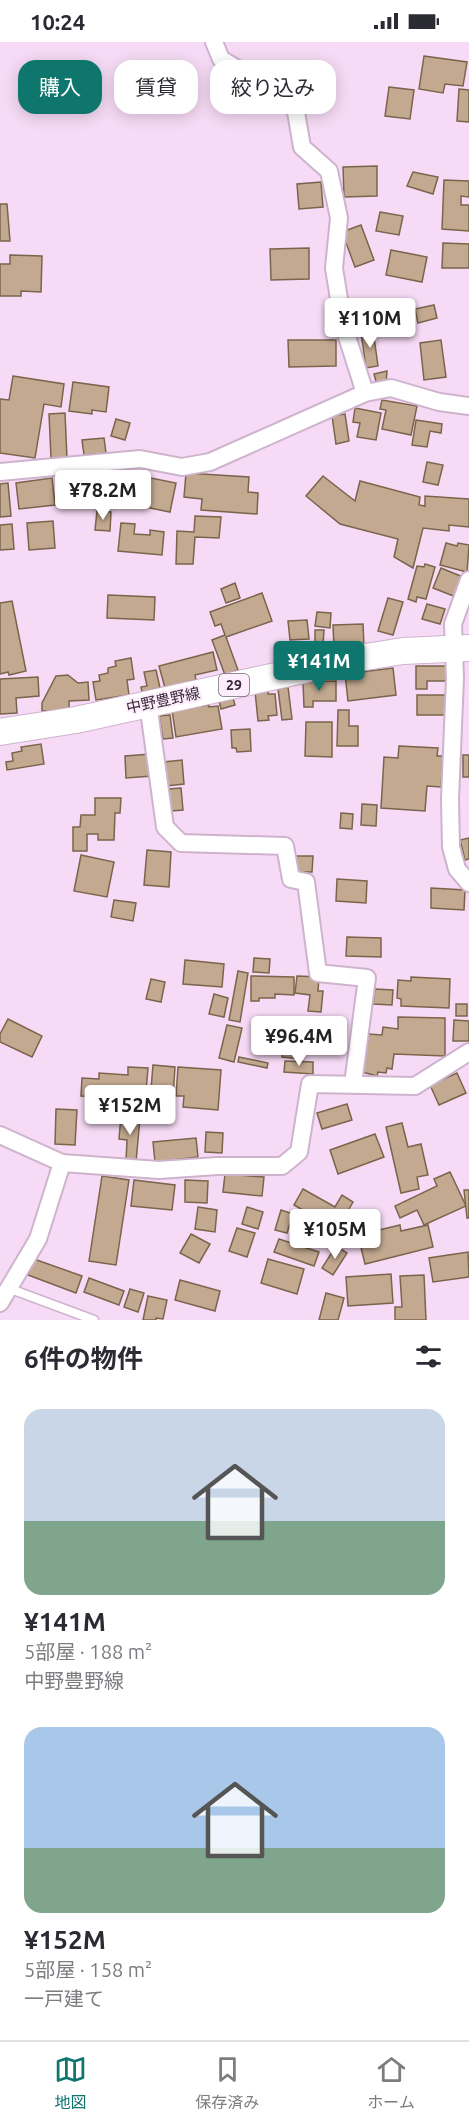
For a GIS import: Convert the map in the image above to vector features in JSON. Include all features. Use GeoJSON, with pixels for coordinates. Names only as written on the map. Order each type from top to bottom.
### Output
{"type":"FeatureCollection","features":[{"type":"Feature","properties":{"kind":"main road","name":"中野豊野線"},"geometry":{"type":"LineString","coordinates":[[0,732],[76,720],[353,659],[403,651],[461,648]]}},
{"type":"Feature","properties":{"kind":"street"},"geometry":{"type":"LineString","coordinates":[[214,42],[220,59],[288,99],[296,112],[302,147],[328,171],[339,218],[334,267],[343,324],[365,393]]}},
{"type":"Feature","properties":{"kind":"street"},"geometry":{"type":"LineString","coordinates":[[0,472],[140,459],[182,466],[210,462],[365,393],[391,388],[439,402],[469,406]]}},
{"type":"Feature","properties":{"kind":"street"},"geometry":{"type":"LineString","coordinates":[[469,580],[453,624],[461,648],[455,678],[450,799],[451,847],[457,869],[469,883]]}},
{"type":"Feature","properties":{"kind":"street"},"geometry":{"type":"LineString","coordinates":[[148,703],[165,827],[181,843],[285,846],[291,879],[306,882],[318,973],[367,978],[353,1084]]}},
{"type":"Feature","properties":{"kind":"street"},"geometry":{"type":"LineString","coordinates":[[0,1135],[62,1164],[159,1170],[217,1166],[282,1166],[299,1152],[310,1084],[416,1086],[469,1052]]}},
{"type":"Feature","properties":{"kind":"street"},"geometry":{"type":"LineString","coordinates":[[4,1295],[38,1239],[62,1164]]}},
{"type":"Feature","properties":{"kind":"lane"},"geometry":{"type":"LineString","coordinates":[[4,1295],[94,1320]]}},
{"type":"Feature","properties":{"kind":"building"},"geometry":{"type":"Polygon","coordinates":[[[424,56],[467,62],[463,86],[445,84],[443,93],[419,89],[424,56]]]}},
{"type":"Feature","properties":{"kind":"building"},"geometry":{"type":"Polygon","coordinates":[[[389,87],[414,90],[410,119],[385,116],[389,87]]]}},
{"type":"Feature","properties":{"kind":"building"},"geometry":{"type":"Polygon","coordinates":[[[459,89],[469,90],[469,122],[457,121],[459,89]]]}},
{"type":"Feature","properties":{"kind":"building"},"geometry":{"type":"Polygon","coordinates":[[[377,166],[377,196],[344,197],[343,167],[377,166]]]}},
{"type":"Feature","properties":{"kind":"building"},"geometry":{"type":"Polygon","coordinates":[[[413,172],[438,177],[433,194],[407,186],[413,172]]]}},
{"type":"Feature","properties":{"kind":"building"},"geometry":{"type":"Polygon","coordinates":[[[444,180],[469,181],[469,197],[461,196],[461,205],[469,205],[469,231],[442,229],[444,180]]]}},
{"type":"Feature","properties":{"kind":"building"},"geometry":{"type":"Polygon","coordinates":[[[321,182],[323,207],[299,209],[297,184],[321,182]]]}},
{"type":"Feature","properties":{"kind":"building"},"geometry":{"type":"Polygon","coordinates":[[[0,204],[7,204],[10,241],[0,241],[0,204]]]}},
{"type":"Feature","properties":{"kind":"building"},"geometry":{"type":"Polygon","coordinates":[[[380,212],[403,216],[399,235],[376,231],[380,212]]]}},
{"type":"Feature","properties":{"kind":"building"},"geometry":{"type":"Polygon","coordinates":[[[361,225],[374,260],[355,267],[342,232],[361,225]]]}},
{"type":"Feature","properties":{"kind":"building"},"geometry":{"type":"Polygon","coordinates":[[[443,243],[469,244],[469,268],[442,268],[443,243]]]}},
{"type":"Feature","properties":{"kind":"building"},"geometry":{"type":"Polygon","coordinates":[[[309,248],[309,279],[271,280],[270,249],[309,248]]]}},
{"type":"Feature","properties":{"kind":"building"},"geometry":{"type":"Polygon","coordinates":[[[391,250],[427,257],[422,282],[386,275],[391,250]]]}},
{"type":"Feature","properties":{"kind":"building"},"geometry":{"type":"Polygon","coordinates":[[[10,255],[42,256],[41,292],[21,291],[21,296],[0,296],[0,264],[10,264],[10,255]]]}},
{"type":"Feature","properties":{"kind":"building"},"geometry":{"type":"Polygon","coordinates":[[[434,305],[437,318],[418,323],[415,309],[434,305]]]}},
{"type":"Feature","properties":{"kind":"building"},"geometry":{"type":"Polygon","coordinates":[[[373,330],[378,366],[366,368],[361,332],[373,330]]]}},
{"type":"Feature","properties":{"kind":"building"},"geometry":{"type":"Polygon","coordinates":[[[288,340],[336,340],[336,366],[289,367],[288,340]]]}},
{"type":"Feature","properties":{"kind":"building"},"geometry":{"type":"Polygon","coordinates":[[[441,340],[446,377],[424,380],[420,343],[441,340]]]}},
{"type":"Feature","properties":{"kind":"building"},"geometry":{"type":"Polygon","coordinates":[[[387,371],[386,383],[377,385],[374,374],[387,371]]]}},
{"type":"Feature","properties":{"kind":"building"},"geometry":{"type":"Polygon","coordinates":[[[13,376],[64,384],[61,407],[44,404],[35,458],[0,453],[0,399],[9,400],[13,376]]]}},
{"type":"Feature","properties":{"kind":"building"},"geometry":{"type":"Polygon","coordinates":[[[73,382],[109,387],[106,412],[92,410],[92,414],[69,411],[73,382]]]}},
{"type":"Feature","properties":{"kind":"building"},"geometry":{"type":"Polygon","coordinates":[[[382,400],[417,406],[411,435],[382,429],[386,410],[380,409],[382,400]]]}},
{"type":"Feature","properties":{"kind":"building"},"geometry":{"type":"Polygon","coordinates":[[[355,408],[381,413],[376,440],[357,437],[360,423],[353,422],[355,408]]]}},
{"type":"Feature","properties":{"kind":"building"},"geometry":{"type":"Polygon","coordinates":[[[65,413],[67,458],[51,458],[49,414],[65,413]]]}},
{"type":"Feature","properties":{"kind":"building"},"geometry":{"type":"Polygon","coordinates":[[[345,414],[349,441],[336,444],[332,416],[345,414]]]}},
{"type":"Feature","properties":{"kind":"building"},"geometry":{"type":"Polygon","coordinates":[[[116,419],[130,423],[125,440],[111,436],[116,419]]]}},
{"type":"Feature","properties":{"kind":"building"},"geometry":{"type":"Polygon","coordinates":[[[416,420],[442,424],[441,433],[430,431],[427,447],[412,445],[416,420]]]}},
{"type":"Feature","properties":{"kind":"building"},"geometry":{"type":"Polygon","coordinates":[[[104,438],[106,453],[84,455],[82,440],[104,438]]]}},
{"type":"Feature","properties":{"kind":"building"},"geometry":{"type":"Polygon","coordinates":[[[427,462],[443,465],[438,485],[423,482],[427,462]]]}},
{"type":"Feature","properties":{"kind":"building"},"geometry":{"type":"Polygon","coordinates":[[[102,471],[106,496],[67,501],[65,486],[76,485],[75,474],[102,471]]]}},
{"type":"Feature","properties":{"kind":"building"},"geometry":{"type":"Polygon","coordinates":[[[126,473],[176,483],[170,512],[120,502],[126,473]]]}},
{"type":"Feature","properties":{"kind":"building"},"geometry":{"type":"Polygon","coordinates":[[[186,473],[249,477],[248,492],[258,493],[257,514],[201,510],[202,499],[184,497],[186,473]]]}},
{"type":"Feature","properties":{"kind":"building"},"geometry":{"type":"Polygon","coordinates":[[[323,476],[355,501],[360,481],[420,497],[419,505],[425,506],[425,496],[469,499],[469,527],[449,525],[449,531],[423,528],[413,568],[394,557],[398,539],[340,524],[306,496],[323,476]]]}},
{"type":"Feature","properties":{"kind":"building"},"geometry":{"type":"Polygon","coordinates":[[[52,478],[55,505],[19,509],[16,483],[52,478]]]}},
{"type":"Feature","properties":{"kind":"building"},"geometry":{"type":"Polygon","coordinates":[[[8,483],[11,516],[0,517],[0,484],[8,483]]]}},
{"type":"Feature","properties":{"kind":"building"},"geometry":{"type":"Polygon","coordinates":[[[97,511],[111,512],[110,531],[95,530],[97,511]]]}},
{"type":"Feature","properties":{"kind":"building"},"geometry":{"type":"Polygon","coordinates":[[[195,516],[221,517],[219,538],[195,537],[193,564],[176,564],[177,531],[194,532],[195,516]]]}},
{"type":"Feature","properties":{"kind":"building"},"geometry":{"type":"Polygon","coordinates":[[[53,521],[55,548],[29,550],[27,523],[53,521]]]}},
{"type":"Feature","properties":{"kind":"building"},"geometry":{"type":"Polygon","coordinates":[[[121,523],[135,524],[134,534],[150,535],[150,530],[164,532],[162,555],[118,551],[121,523]]]}},
{"type":"Feature","properties":{"kind":"building"},"geometry":{"type":"Polygon","coordinates":[[[12,524],[14,549],[0,550],[0,525],[12,524]]]}},
{"type":"Feature","properties":{"kind":"building"},"geometry":{"type":"Polygon","coordinates":[[[446,543],[457,546],[458,543],[469,545],[467,572],[440,565],[446,543]]]}},
{"type":"Feature","properties":{"kind":"building"},"geometry":{"type":"Polygon","coordinates":[[[425,564],[435,567],[426,599],[417,597],[416,602],[408,599],[417,566],[424,567],[425,564]]]}},
{"type":"Feature","properties":{"kind":"building"},"geometry":{"type":"Polygon","coordinates":[[[441,568],[463,577],[456,597],[433,588],[441,568]]]}},
{"type":"Feature","properties":{"kind":"building"},"geometry":{"type":"Polygon","coordinates":[[[235,583],[240,598],[226,603],[221,589],[235,583]]]}},
{"type":"Feature","properties":{"kind":"building"},"geometry":{"type":"Polygon","coordinates":[[[262,593],[272,621],[226,637],[238,670],[225,675],[212,640],[225,635],[221,624],[215,626],[210,612],[262,593]]]}},
{"type":"Feature","properties":{"kind":"building"},"geometry":{"type":"Polygon","coordinates":[[[108,595],[155,597],[154,620],[107,618],[108,595]]]}},
{"type":"Feature","properties":{"kind":"building"},"geometry":{"type":"Polygon","coordinates":[[[388,598],[403,602],[393,635],[378,631],[388,598]]]}},
{"type":"Feature","properties":{"kind":"building"},"geometry":{"type":"Polygon","coordinates":[[[12,601],[26,671],[9,675],[8,672],[0,674],[0,603],[12,601]]]}},
{"type":"Feature","properties":{"kind":"building"},"geometry":{"type":"Polygon","coordinates":[[[427,604],[445,609],[440,624],[422,619],[427,604]]]}},
{"type":"Feature","properties":{"kind":"building"},"geometry":{"type":"Polygon","coordinates":[[[317,612],[331,613],[330,628],[315,626],[317,612]]]}},
{"type":"Feature","properties":{"kind":"building"},"geometry":{"type":"Polygon","coordinates":[[[307,620],[309,639],[290,640],[288,621],[307,620]]]}},
{"type":"Feature","properties":{"kind":"building"},"geometry":{"type":"Polygon","coordinates":[[[363,624],[364,647],[334,648],[333,625],[363,624]]]}},
{"type":"Feature","properties":{"kind":"building"},"geometry":{"type":"Polygon","coordinates":[[[315,630],[324,630],[323,645],[315,644],[315,630]]]}},
{"type":"Feature","properties":{"kind":"building"},"geometry":{"type":"Polygon","coordinates":[[[213,652],[217,670],[195,675],[196,680],[165,688],[159,666],[213,652]]]}},
{"type":"Feature","properties":{"kind":"building"},"geometry":{"type":"Polygon","coordinates":[[[131,658],[134,679],[127,680],[129,695],[96,700],[93,682],[100,681],[99,675],[108,673],[108,668],[116,666],[115,661],[131,658]]]}},
{"type":"Feature","properties":{"kind":"building"},"geometry":{"type":"Polygon","coordinates":[[[416,666],[446,666],[446,681],[427,681],[427,689],[416,689],[416,666]]]}},
{"type":"Feature","properties":{"kind":"building"},"geometry":{"type":"Polygon","coordinates":[[[393,668],[396,695],[348,701],[345,674],[393,668]]]}},
{"type":"Feature","properties":{"kind":"building"},"geometry":{"type":"Polygon","coordinates":[[[156,670],[160,688],[142,692],[141,687],[147,686],[144,672],[156,670]]]}},
{"type":"Feature","properties":{"kind":"building"},"geometry":{"type":"Polygon","coordinates":[[[68,675],[78,683],[88,682],[89,700],[69,701],[69,710],[42,711],[42,703],[56,676],[68,675]]]}},
{"type":"Feature","properties":{"kind":"building"},"geometry":{"type":"Polygon","coordinates":[[[38,677],[39,696],[16,698],[17,713],[0,714],[0,679],[38,677]]]}},
{"type":"Feature","properties":{"kind":"building"},"geometry":{"type":"Polygon","coordinates":[[[336,681],[336,701],[313,701],[313,707],[304,707],[303,682],[336,681]]]}},
{"type":"Feature","properties":{"kind":"building"},"geometry":{"type":"Polygon","coordinates":[[[288,687],[292,719],[282,720],[278,689],[288,687]]]}},
{"type":"Feature","properties":{"kind":"building"},"geometry":{"type":"Polygon","coordinates":[[[268,690],[268,694],[275,694],[277,715],[268,716],[269,720],[258,721],[255,691],[268,690]]]}},
{"type":"Feature","properties":{"kind":"building"},"geometry":{"type":"Polygon","coordinates":[[[417,695],[446,695],[445,715],[417,715],[417,695]]]}},
{"type":"Feature","properties":{"kind":"building"},"geometry":{"type":"Polygon","coordinates":[[[233,698],[235,705],[221,709],[219,701],[233,698]]]}},
{"type":"Feature","properties":{"kind":"building"},"geometry":{"type":"Polygon","coordinates":[[[209,705],[209,707],[218,706],[222,729],[176,737],[172,710],[209,705]]]}},
{"type":"Feature","properties":{"kind":"building"},"geometry":{"type":"Polygon","coordinates":[[[338,710],[349,710],[349,726],[358,726],[358,746],[337,746],[338,710]]]}},
{"type":"Feature","properties":{"kind":"building"},"geometry":{"type":"Polygon","coordinates":[[[170,715],[173,738],[163,739],[159,716],[170,715]]]}},
{"type":"Feature","properties":{"kind":"building"},"geometry":{"type":"Polygon","coordinates":[[[306,722],[332,722],[332,757],[305,756],[306,722]]]}},
{"type":"Feature","properties":{"kind":"building"},"geometry":{"type":"Polygon","coordinates":[[[250,729],[251,751],[237,752],[236,748],[232,748],[231,730],[250,729]]]}},
{"type":"Feature","properties":{"kind":"building"},"geometry":{"type":"Polygon","coordinates":[[[41,744],[44,764],[7,770],[6,762],[13,761],[12,753],[22,751],[21,747],[41,744]]]}},
{"type":"Feature","properties":{"kind":"building"},"geometry":{"type":"Polygon","coordinates":[[[399,746],[438,748],[437,756],[443,756],[441,787],[427,786],[425,811],[381,808],[384,757],[398,758],[399,746]]]}},
{"type":"Feature","properties":{"kind":"building"},"geometry":{"type":"Polygon","coordinates":[[[151,754],[152,776],[126,778],[125,756],[151,754]]]}},
{"type":"Feature","properties":{"kind":"building"},"geometry":{"type":"Polygon","coordinates":[[[463,755],[469,755],[469,777],[463,777],[463,755]]]}},
{"type":"Feature","properties":{"kind":"building"},"geometry":{"type":"Polygon","coordinates":[[[182,760],[184,784],[166,786],[164,762],[182,760]]]}},
{"type":"Feature","properties":{"kind":"building"},"geometry":{"type":"Polygon","coordinates":[[[181,788],[183,810],[171,811],[168,789],[181,788]]]}},
{"type":"Feature","properties":{"kind":"building"},"geometry":{"type":"Polygon","coordinates":[[[95,798],[121,798],[120,813],[115,813],[114,840],[98,840],[98,834],[87,834],[87,851],[73,851],[73,827],[80,827],[81,815],[95,815],[95,798]]]}},
{"type":"Feature","properties":{"kind":"building"},"geometry":{"type":"Polygon","coordinates":[[[362,804],[377,805],[376,826],[361,825],[362,804]]]}},
{"type":"Feature","properties":{"kind":"building"},"geometry":{"type":"Polygon","coordinates":[[[341,813],[353,814],[352,829],[340,828],[341,813]]]}},
{"type":"Feature","properties":{"kind":"building"},"geometry":{"type":"Polygon","coordinates":[[[469,838],[469,859],[465,860],[460,840],[469,838]]]}},
{"type":"Feature","properties":{"kind":"building"},"geometry":{"type":"Polygon","coordinates":[[[147,850],[171,852],[169,887],[144,885],[147,850]]]}},
{"type":"Feature","properties":{"kind":"building"},"geometry":{"type":"Polygon","coordinates":[[[81,855],[114,862],[107,897],[74,891],[81,855]]]}},
{"type":"Feature","properties":{"kind":"building"},"geometry":{"type":"Polygon","coordinates":[[[296,856],[313,856],[312,872],[296,872],[296,856]]]}},
{"type":"Feature","properties":{"kind":"building"},"geometry":{"type":"Polygon","coordinates":[[[337,879],[367,881],[366,903],[336,901],[337,879]]]}},
{"type":"Feature","properties":{"kind":"building"},"geometry":{"type":"Polygon","coordinates":[[[431,888],[465,890],[464,910],[431,908],[431,888]]]}},
{"type":"Feature","properties":{"kind":"building"},"geometry":{"type":"Polygon","coordinates":[[[114,900],[136,903],[133,921],[111,917],[114,900]]]}},
{"type":"Feature","properties":{"kind":"building"},"geometry":{"type":"Polygon","coordinates":[[[347,937],[381,938],[381,957],[346,956],[347,937]]]}},
{"type":"Feature","properties":{"kind":"building"},"geometry":{"type":"Polygon","coordinates":[[[254,958],[270,959],[269,973],[253,972],[254,958]]]}},
{"type":"Feature","properties":{"kind":"building"},"geometry":{"type":"Polygon","coordinates":[[[185,960],[224,964],[222,987],[183,984],[185,960]]]}},
{"type":"Feature","properties":{"kind":"building"},"geometry":{"type":"Polygon","coordinates":[[[238,971],[248,973],[240,1022],[229,1020],[238,971]]]}},
{"type":"Feature","properties":{"kind":"building"},"geometry":{"type":"Polygon","coordinates":[[[251,976],[294,977],[294,995],[275,994],[275,998],[259,998],[259,1001],[251,1001],[251,976]]]}},
{"type":"Feature","properties":{"kind":"building"},"geometry":{"type":"Polygon","coordinates":[[[297,976],[319,977],[318,991],[323,991],[321,1012],[308,1011],[310,995],[295,993],[297,976]]]}},
{"type":"Feature","properties":{"kind":"building"},"geometry":{"type":"Polygon","coordinates":[[[411,977],[450,979],[449,1008],[401,1006],[401,999],[397,998],[398,980],[411,981],[411,977]]]}},
{"type":"Feature","properties":{"kind":"building"},"geometry":{"type":"Polygon","coordinates":[[[151,979],[165,982],[161,1002],[146,999],[151,979]]]}},
{"type":"Feature","properties":{"kind":"building"},"geometry":{"type":"Polygon","coordinates":[[[375,989],[393,990],[392,1005],[373,1004],[375,989]]]}},
{"type":"Feature","properties":{"kind":"building"},"geometry":{"type":"Polygon","coordinates":[[[214,994],[228,998],[224,1017],[209,1014],[214,994]]]}},
{"type":"Feature","properties":{"kind":"building"},"geometry":{"type":"Polygon","coordinates":[[[456,1004],[467,1004],[467,1016],[456,1016],[456,1004]]]}},
{"type":"Feature","properties":{"kind":"building"},"geometry":{"type":"Polygon","coordinates":[[[398,1017],[445,1018],[445,1056],[394,1054],[392,1069],[387,1068],[386,1073],[378,1072],[377,1076],[362,1072],[369,1034],[382,1035],[383,1027],[398,1029],[398,1017]]]}},
{"type":"Feature","properties":{"kind":"building"},"geometry":{"type":"Polygon","coordinates":[[[8,1019],[42,1036],[32,1057],[0,1042],[0,1034],[8,1019]]]}},
{"type":"Feature","properties":{"kind":"building"},"geometry":{"type":"Polygon","coordinates":[[[454,1020],[469,1021],[469,1041],[453,1041],[454,1020]]]}},
{"type":"Feature","properties":{"kind":"building"},"geometry":{"type":"Polygon","coordinates":[[[227,1025],[242,1028],[234,1062],[219,1058],[227,1025]]]}},
{"type":"Feature","properties":{"kind":"building"},"geometry":{"type":"Polygon","coordinates":[[[283,1050],[301,1052],[300,1059],[282,1057],[283,1050]]]}},
{"type":"Feature","properties":{"kind":"building"},"geometry":{"type":"Polygon","coordinates":[[[239,1057],[268,1063],[267,1068],[238,1062],[239,1057]]]}},
{"type":"Feature","properties":{"kind":"building"},"geometry":{"type":"Polygon","coordinates":[[[285,1061],[313,1062],[313,1074],[284,1072],[285,1061]]]}},
{"type":"Feature","properties":{"kind":"building"},"geometry":{"type":"Polygon","coordinates":[[[153,1065],[175,1067],[173,1096],[165,1095],[163,1115],[149,1113],[153,1065]]]}},
{"type":"Feature","properties":{"kind":"building"},"geometry":{"type":"Polygon","coordinates":[[[128,1067],[148,1068],[146,1092],[131,1091],[130,1109],[98,1107],[98,1097],[81,1096],[82,1078],[99,1079],[99,1073],[128,1075],[128,1067]]]}},
{"type":"Feature","properties":{"kind":"building"},"geometry":{"type":"Polygon","coordinates":[[[178,1067],[221,1070],[218,1110],[183,1107],[184,1096],[176,1096],[178,1067]]]}},
{"type":"Feature","properties":{"kind":"building"},"geometry":{"type":"Polygon","coordinates":[[[457,1073],[466,1093],[439,1105],[430,1085],[457,1073]]]}},
{"type":"Feature","properties":{"kind":"building"},"geometry":{"type":"Polygon","coordinates":[[[347,1104],[352,1120],[322,1129],[317,1113],[347,1104]]]}},
{"type":"Feature","properties":{"kind":"building"},"geometry":{"type":"Polygon","coordinates":[[[56,1109],[77,1110],[75,1145],[55,1144],[56,1109]]]}},
{"type":"Feature","properties":{"kind":"building"},"geometry":{"type":"Polygon","coordinates":[[[121,1116],[140,1118],[136,1162],[126,1161],[127,1140],[119,1139],[121,1116]]]}},
{"type":"Feature","properties":{"kind":"building"},"geometry":{"type":"Polygon","coordinates":[[[402,1123],[408,1147],[421,1144],[428,1175],[417,1177],[419,1189],[401,1193],[386,1127],[402,1123]]]}},
{"type":"Feature","properties":{"kind":"building"},"geometry":{"type":"Polygon","coordinates":[[[206,1132],[223,1133],[222,1153],[205,1152],[206,1132]]]}},
{"type":"Feature","properties":{"kind":"building"},"geometry":{"type":"Polygon","coordinates":[[[375,1134],[384,1157],[338,1174],[330,1150],[375,1134]]]}},
{"type":"Feature","properties":{"kind":"building"},"geometry":{"type":"Polygon","coordinates":[[[196,1138],[198,1157],[155,1162],[153,1142],[196,1138]]]}},
{"type":"Feature","properties":{"kind":"building"},"geometry":{"type":"Polygon","coordinates":[[[450,1172],[466,1206],[424,1225],[417,1210],[400,1218],[395,1206],[437,1186],[434,1179],[450,1172]]]}},
{"type":"Feature","properties":{"kind":"building"},"geometry":{"type":"Polygon","coordinates":[[[225,1174],[264,1177],[262,1196],[223,1192],[225,1174]]]}},
{"type":"Feature","properties":{"kind":"building"},"geometry":{"type":"Polygon","coordinates":[[[102,1176],[129,1180],[116,1265],[89,1261],[102,1176]]]}},
{"type":"Feature","properties":{"kind":"building"},"geometry":{"type":"Polygon","coordinates":[[[134,1180],[175,1185],[172,1210],[131,1206],[134,1180]]]}},
{"type":"Feature","properties":{"kind":"building"},"geometry":{"type":"Polygon","coordinates":[[[185,1180],[208,1181],[207,1203],[185,1202],[185,1180]]]}},
{"type":"Feature","properties":{"kind":"building"},"geometry":{"type":"Polygon","coordinates":[[[303,1189],[335,1207],[342,1195],[353,1202],[337,1230],[294,1205],[303,1189]]]}},
{"type":"Feature","properties":{"kind":"building"},"geometry":{"type":"Polygon","coordinates":[[[464,1190],[469,1190],[469,1218],[467,1218],[464,1190]]]}},
{"type":"Feature","properties":{"kind":"building"},"geometry":{"type":"Polygon","coordinates":[[[198,1207],[217,1210],[215,1232],[195,1229],[198,1207]]]}},
{"type":"Feature","properties":{"kind":"building"},"geometry":{"type":"Polygon","coordinates":[[[247,1207],[263,1212],[258,1229],[242,1224],[247,1207]]]}},
{"type":"Feature","properties":{"kind":"building"},"geometry":{"type":"Polygon","coordinates":[[[281,1210],[293,1214],[287,1233],[275,1230],[281,1210]]]}},
{"type":"Feature","properties":{"kind":"building"},"geometry":{"type":"Polygon","coordinates":[[[345,1222],[359,1229],[349,1247],[336,1240],[345,1222]]]}},
{"type":"Feature","properties":{"kind":"building"},"geometry":{"type":"Polygon","coordinates":[[[400,1225],[401,1231],[428,1225],[433,1247],[365,1264],[358,1235],[400,1225]]]}},
{"type":"Feature","properties":{"kind":"building"},"geometry":{"type":"Polygon","coordinates":[[[237,1228],[255,1233],[247,1257],[229,1251],[237,1228]]]}},
{"type":"Feature","properties":{"kind":"building"},"geometry":{"type":"Polygon","coordinates":[[[191,1234],[210,1244],[199,1263],[180,1253],[191,1234]]]}},
{"type":"Feature","properties":{"kind":"building"},"geometry":{"type":"Polygon","coordinates":[[[279,1239],[319,1252],[314,1266],[274,1252],[279,1239]]]}},
{"type":"Feature","properties":{"kind":"building"},"geometry":{"type":"Polygon","coordinates":[[[336,1246],[347,1253],[333,1275],[322,1268],[336,1246]]]}},
{"type":"Feature","properties":{"kind":"building"},"geometry":{"type":"Polygon","coordinates":[[[468,1252],[469,1277],[433,1282],[429,1258],[468,1252]]]}},
{"type":"Feature","properties":{"kind":"building"},"geometry":{"type":"Polygon","coordinates":[[[34,1259],[82,1276],[76,1293],[28,1275],[34,1259]]]}},
{"type":"Feature","properties":{"kind":"building"},"geometry":{"type":"Polygon","coordinates":[[[268,1259],[304,1269],[297,1294],[261,1283],[268,1259]]]}},
{"type":"Feature","properties":{"kind":"building"},"geometry":{"type":"Polygon","coordinates":[[[391,1274],[393,1303],[348,1306],[346,1277],[391,1274]]]}},
{"type":"Feature","properties":{"kind":"building"},"geometry":{"type":"Polygon","coordinates":[[[424,1275],[426,1320],[395,1320],[395,1307],[402,1307],[400,1276],[424,1275]]]}},
{"type":"Feature","properties":{"kind":"building"},"geometry":{"type":"Polygon","coordinates":[[[89,1278],[124,1291],[119,1305],[84,1292],[89,1278]]]}},
{"type":"Feature","properties":{"kind":"building"},"geometry":{"type":"Polygon","coordinates":[[[180,1280],[220,1291],[215,1311],[175,1300],[180,1280]]]}},
{"type":"Feature","properties":{"kind":"building"},"geometry":{"type":"Polygon","coordinates":[[[130,1289],[144,1293],[138,1312],[124,1307],[130,1289]]]}},
{"type":"Feature","properties":{"kind":"building"},"geometry":{"type":"Polygon","coordinates":[[[326,1293],[344,1298],[338,1320],[319,1320],[326,1293]]]}},
{"type":"Feature","properties":{"kind":"building"},"geometry":{"type":"Polygon","coordinates":[[[148,1296],[167,1300],[163,1319],[143,1320],[148,1296]]]}}]}
